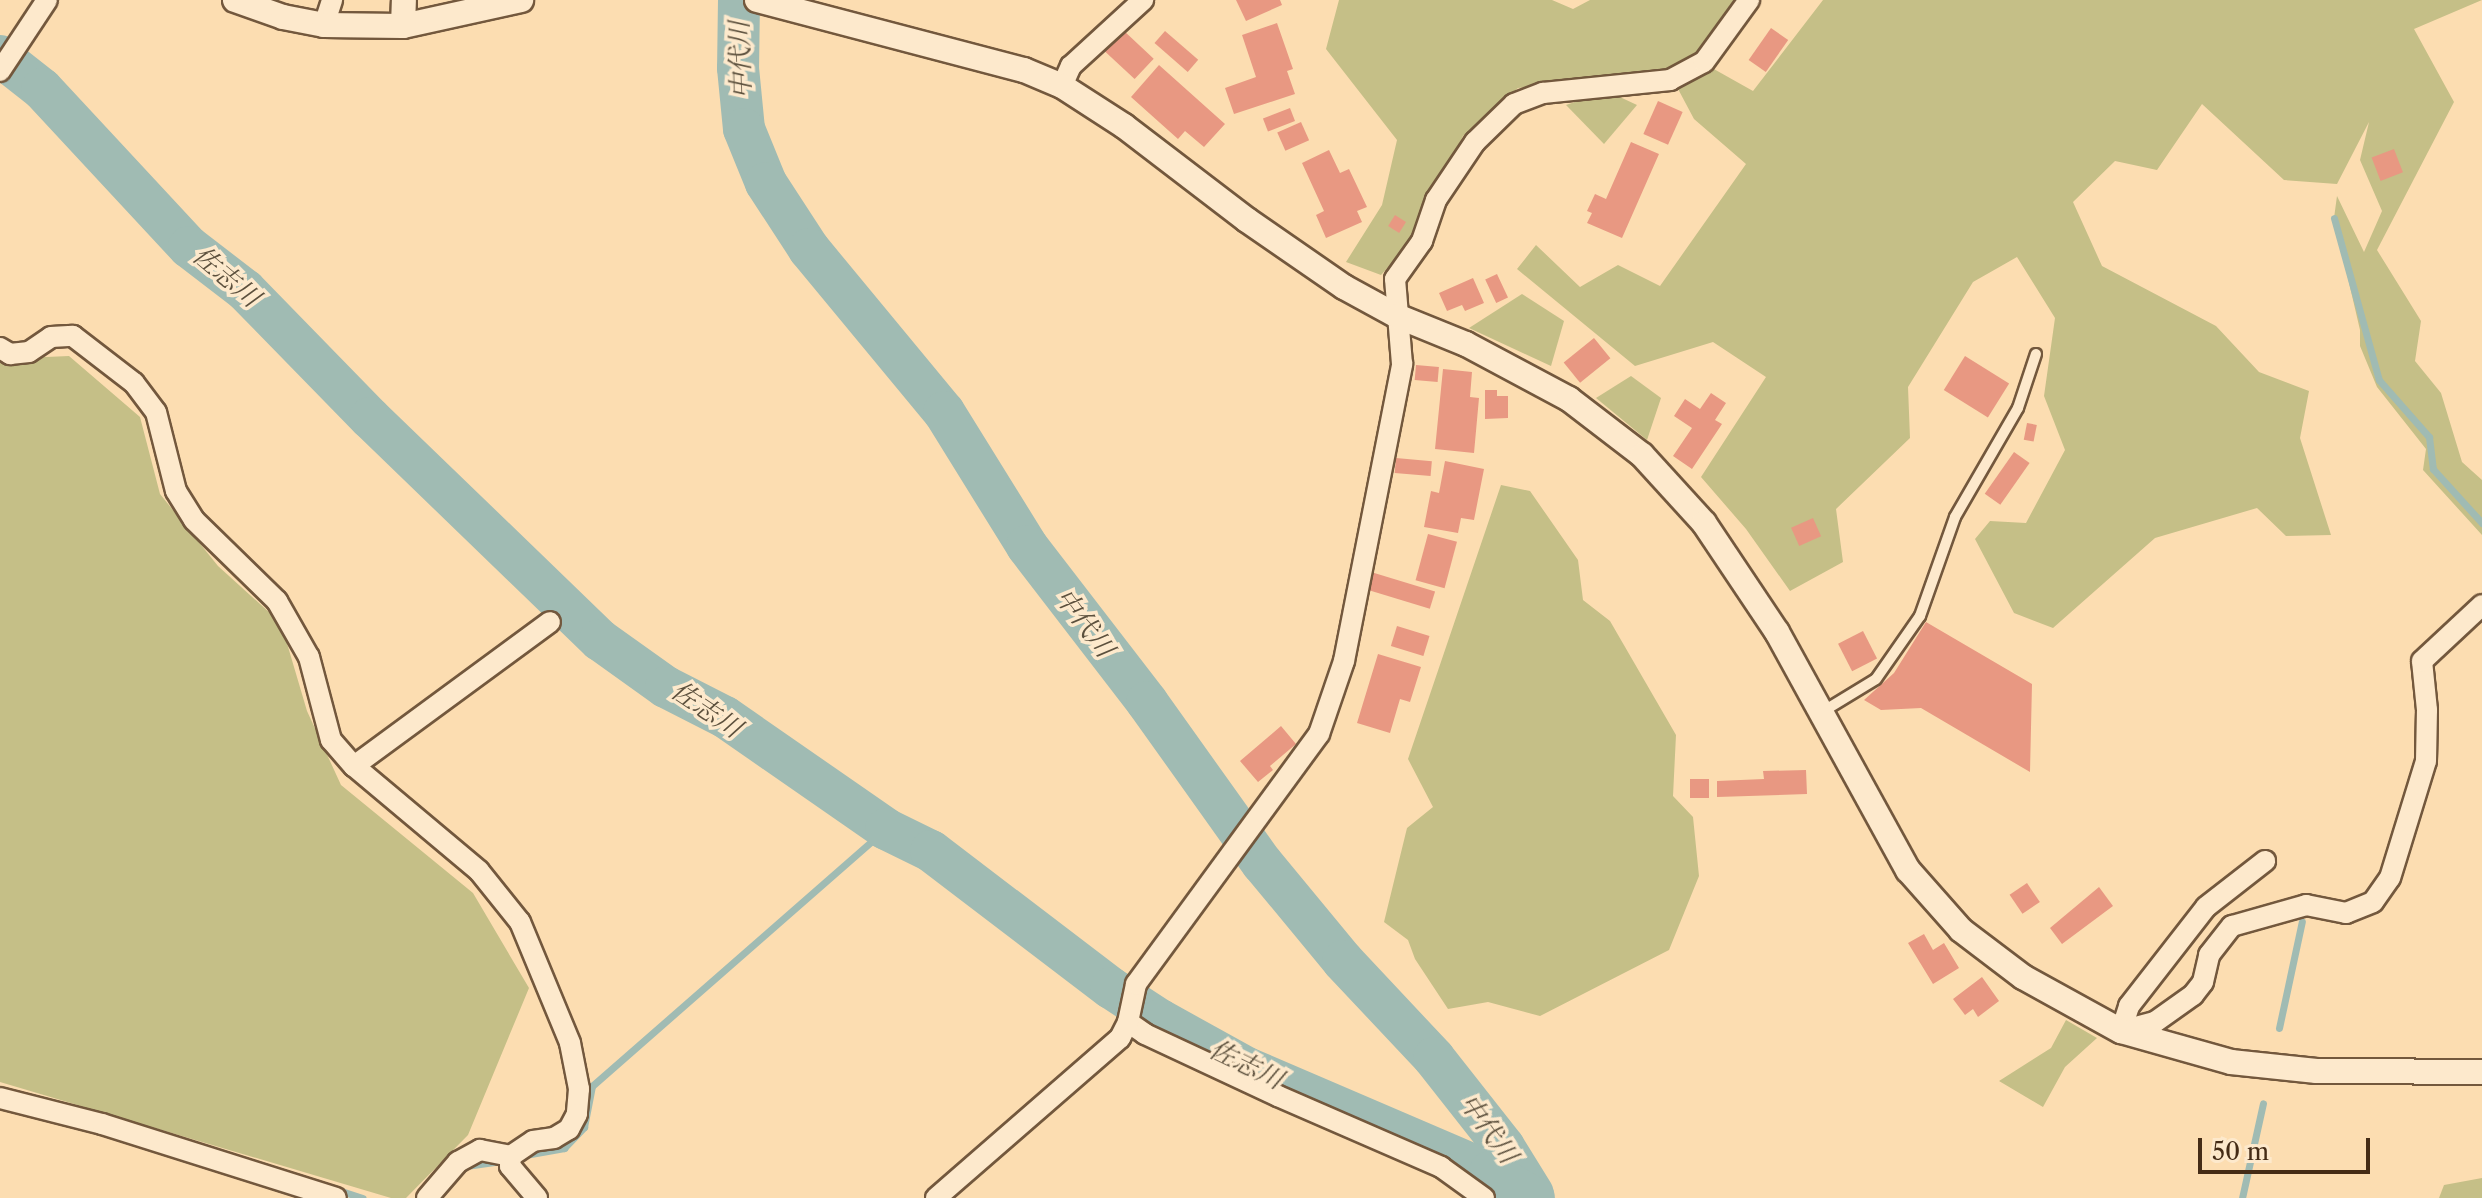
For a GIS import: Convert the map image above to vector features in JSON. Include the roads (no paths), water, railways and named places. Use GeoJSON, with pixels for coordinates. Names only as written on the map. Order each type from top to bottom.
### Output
{"type":"FeatureCollection","features":[{"type":"Feature","properties":{"kind":"street"},"geometry":{"type":"LineString","coordinates":[[0,71],[47,0]]}},
{"type":"Feature","properties":{"kind":"street"},"geometry":{"type":"LineString","coordinates":[[235,0],[283,17],[324,25],[403,26],[521,0]]}},
{"type":"Feature","properties":{"kind":"street"},"geometry":{"type":"LineString","coordinates":[[324,25],[332,0]]}},
{"type":"Feature","properties":{"kind":"street"},"geometry":{"type":"LineString","coordinates":[[403,26],[404,0]]}},
{"type":"Feature","properties":{"kind":"street"},"geometry":{"type":"LineString","coordinates":[[761,0],[1024,70],[1062,86],[1124,126],[1247,220],[1332,279],[1397,316],[1466,344],[1569,399],[1642,455],[1704,523],[1777,632],[1908,870],[1961,930],[2023,977],[2121,1031],[2231,1062],[2317,1071],[2482,1072]]}},
{"type":"Feature","properties":{"kind":"street"},"geometry":{"type":"LineString","coordinates":[[1062,86],[1071,66],[1143,0]]}},
{"type":"Feature","properties":{"kind":"street"},"geometry":{"type":"LineString","coordinates":[[936,1198],[1120,1038],[1128,1022],[1136,984],[1319,734],[1344,661],[1402,364],[1395,279],[1422,241],[1436,200],[1475,142],[1514,104],[1543,93],[1670,80],[1704,62],[1749,0]]}},
{"type":"Feature","properties":{"kind":"street"},"geometry":{"type":"LineString","coordinates":[[0,348],[10,354],[29,352],[51,337],[73,336],[134,383],[156,412],[176,491],[194,520],[277,601],[309,657],[331,740],[354,766],[479,871],[520,922],[570,1043],[579,1089],[573,1121],[569,1129],[554,1138],[533,1141],[511,1156],[480,1150],[458,1162],[427,1198]]}},
{"type":"Feature","properties":{"kind":"street"},"geometry":{"type":"LineString","coordinates":[[2121,1031],[2155,1022],[2193,995],[2203,982],[2209,955],[2232,926],[2306,905],[2346,913],[2373,902],[2390,878],[2426,761],[2427,710],[2422,661],[2482,605]]}},
{"type":"Feature","properties":{"kind":"street"},"geometry":{"type":"LineString","coordinates":[[354,766],[550,622]]}},
{"type":"Feature","properties":{"kind":"street"},"geometry":{"type":"LineString","coordinates":[[2121,1031],[2129,1006],[2206,907],[2265,861]]}},
{"type":"Feature","properties":{"kind":"street"},"geometry":{"type":"LineString","coordinates":[[1128,1022],[1145,1034],[1278,1096],[1441,1167],[1484,1198]]}},
{"type":"Feature","properties":{"kind":"street"},"geometry":{"type":"LineString","coordinates":[[0,1098],[102,1124],[336,1198]]}},
{"type":"Feature","properties":{"kind":"street"},"geometry":{"type":"LineString","coordinates":[[511,1156],[510,1166],[537,1198]]}},
{"type":"Feature","properties":{"kind":"lane"},"geometry":{"type":"LineString","coordinates":[[1820,713],[1876,679],[1920,616],[1955,517],[2018,408],[2036,354]]}},
{"type":"Feature","properties":{"kind":"waterway","name":"中代川"},"geometry":{"type":"LineString","coordinates":[[739,0],[738,68],[744,129],[766,183],[809,249],[944,412],[1027,546],[1147,702],[1262,863],[1343,961],[1434,1058],[1504,1147],[1533,1194]]}},
{"type":"Feature","properties":{"kind":"waterway","name":"佐志川"},"geometry":{"type":"LineString","coordinates":[[0,56],[42,89],[189,247],[245,290],[370,418],[600,640],[666,687],[725,717],[886,829],[931,851],[1111,988],[1160,1020],[1247,1068],[1490,1172],[1534,1198]]}},
{"type":"Feature","properties":{"kind":"waterway"},"geometry":{"type":"LineString","coordinates":[[2334,218],[2379,380],[2429,437],[2433,469],[2482,523]]}},
{"type":"Feature","properties":{"kind":"waterway"},"geometry":{"type":"LineString","coordinates":[[525,1155],[564,1148],[584,1127],[592,1086],[886,829]]}},
{"type":"Feature","properties":{"kind":"waterway"},"geometry":{"type":"LineString","coordinates":[[2279,1028],[2302,921]]}},
{"type":"Feature","properties":{"kind":"waterway"},"geometry":{"type":"LineString","coordinates":[[2242,1198],[2263,1103]]}},
{"type":"Feature","properties":{"kind":"waterway"},"geometry":{"type":"LineString","coordinates":[[466,1166],[496,1162]]}},
{"type":"Feature","properties":{"kind":"waterway"},"geometry":{"type":"LineString","coordinates":[[335,1189],[363,1198]]}}]}
